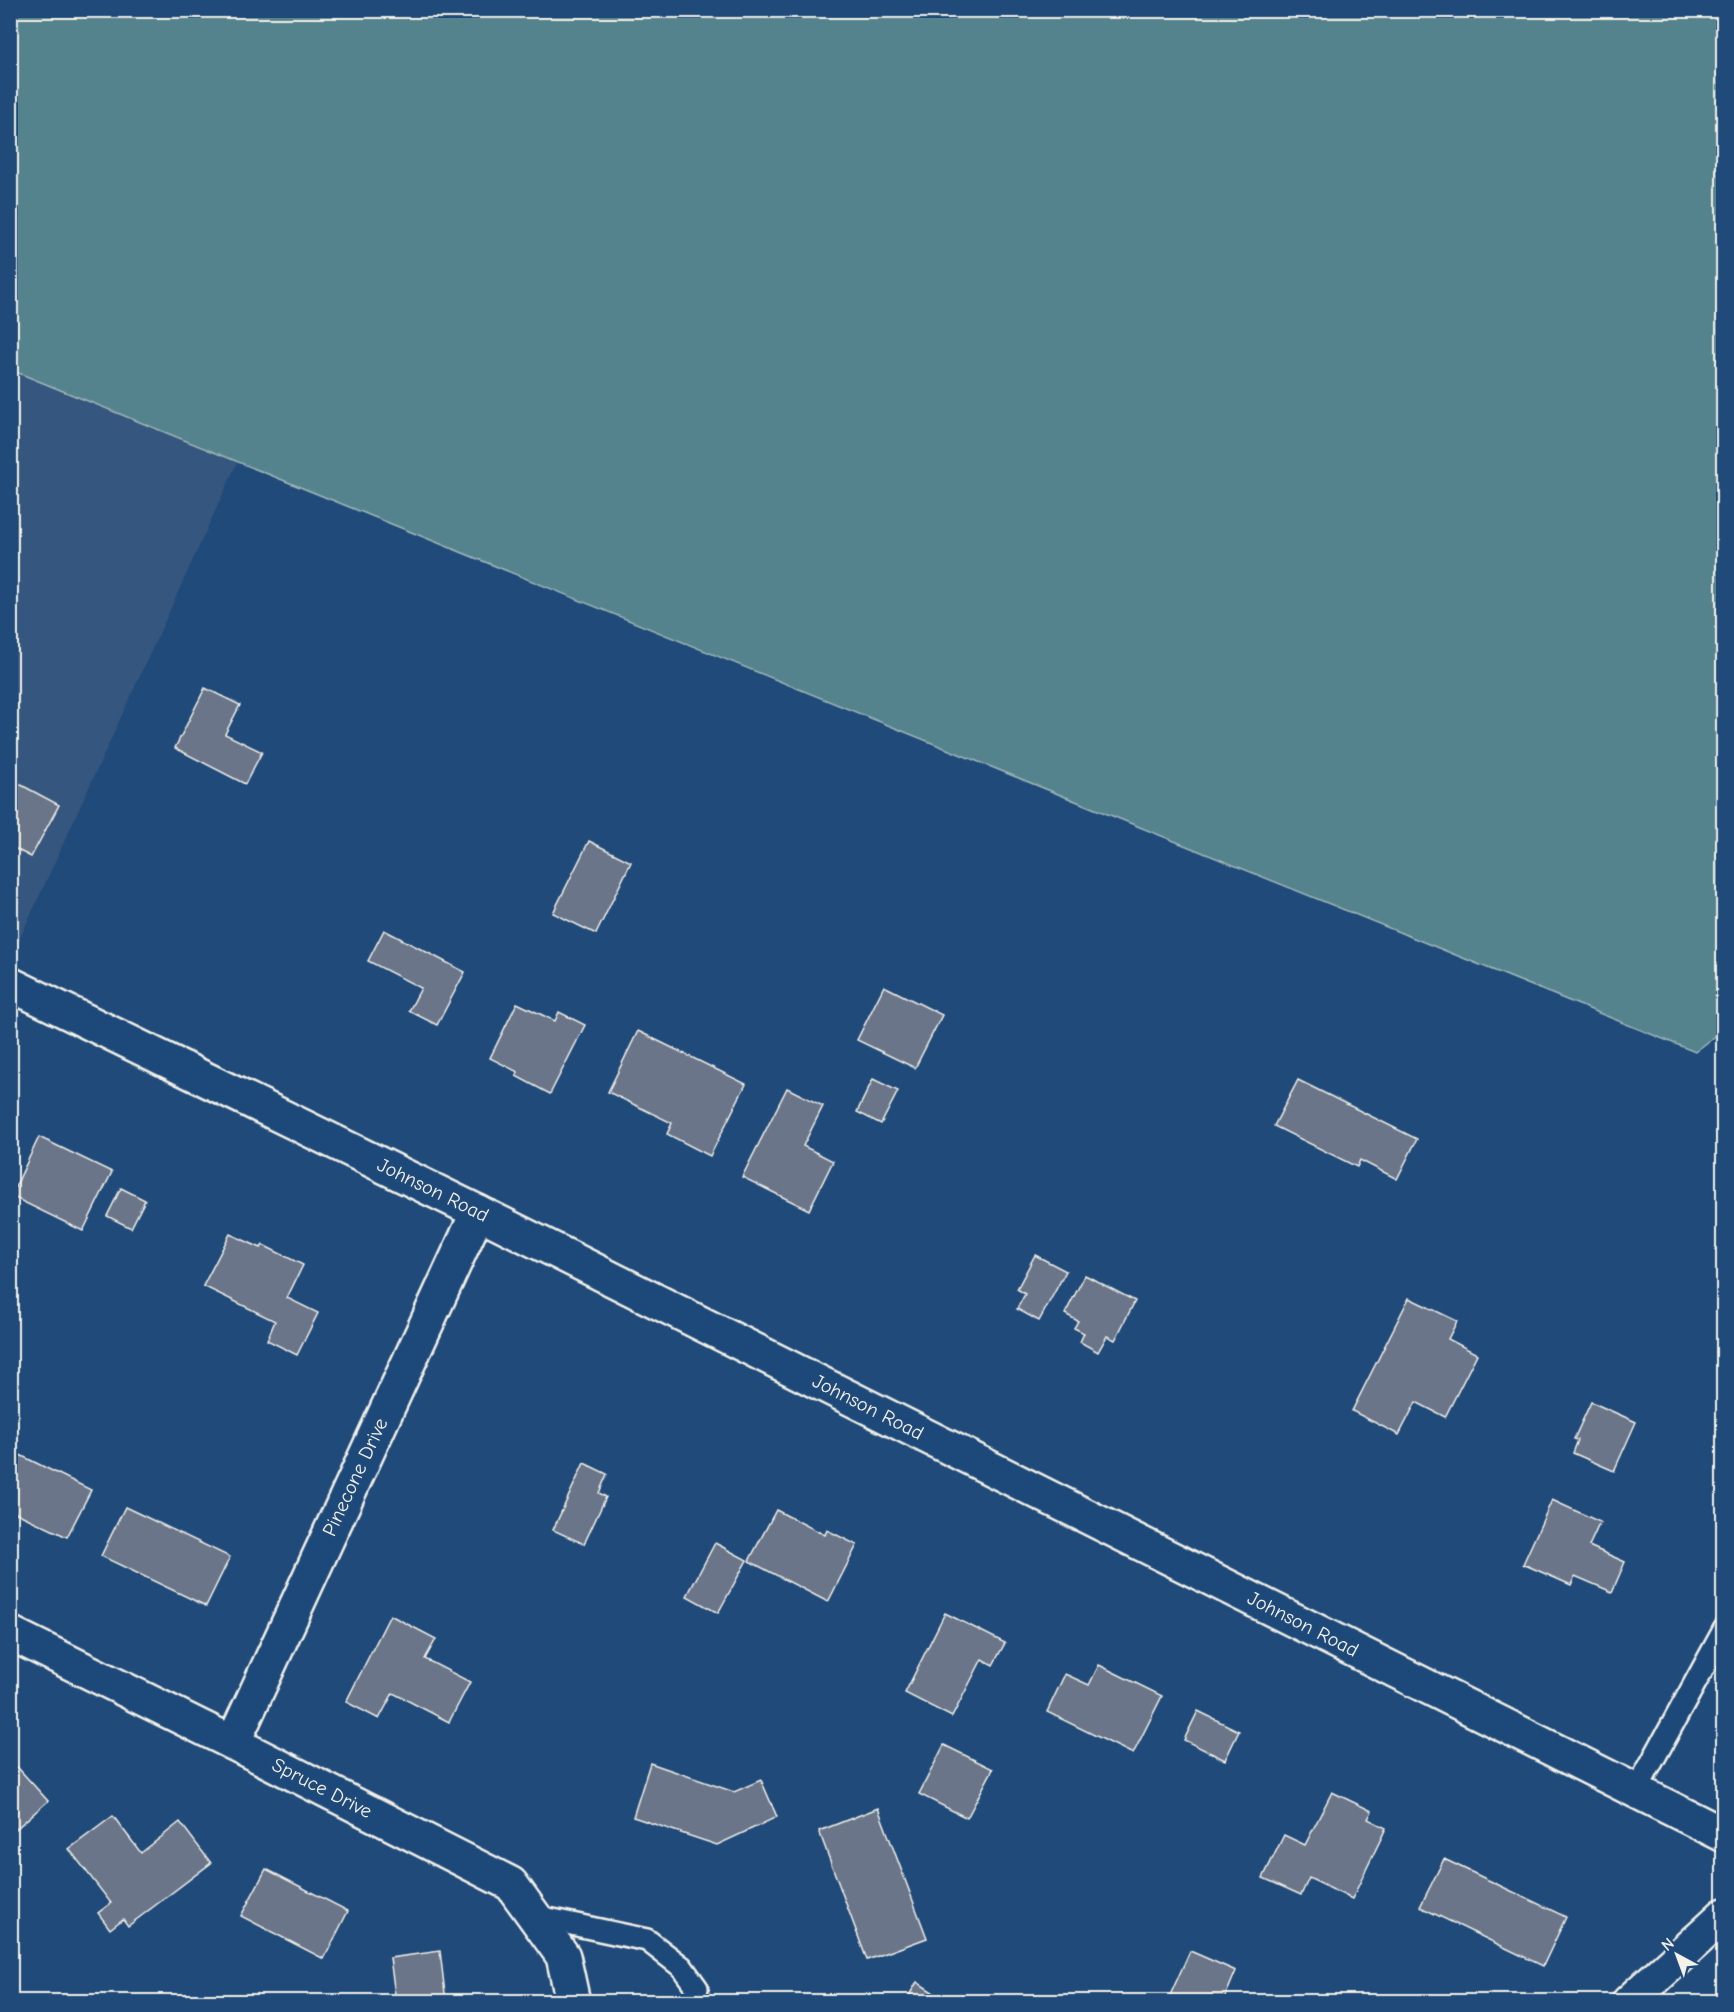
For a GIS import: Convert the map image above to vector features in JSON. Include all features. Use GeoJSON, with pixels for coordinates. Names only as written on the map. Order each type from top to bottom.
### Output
{"type":"FeatureCollection","features":[{"type":"Feature","properties":{"kind":"main road","name":"Johnson Road"},"geometry":{"type":"LineString","coordinates":[[10,984],[478,1212],[1724,1834]]}},
{"type":"Feature","properties":{"kind":"main road","name":"Pinecone Drive"},"geometry":{"type":"LineString","coordinates":[[233,1743],[478,1212]]}},
{"type":"Feature","properties":{"kind":"main road","name":"Spruce Drive"},"geometry":{"type":"LineString","coordinates":[[10,1633],[511,1884],[563,1956],[573,2001]]}},
{"type":"Feature","properties":{"kind":"main road"},"geometry":{"type":"LineString","coordinates":[[1629,2001],[1724,1915]]}},
{"type":"Feature","properties":{"kind":"lane"},"geometry":{"type":"LineString","coordinates":[[1635,1791],[1724,1630]]}},
{"type":"Feature","properties":{"kind":"lane"},"geometry":{"type":"LineString","coordinates":[[534,1916],[647,1940],[682,1967],[698,1988],[693,2001]]}},
{"type":"Feature","properties":{"kind":"shaded area"},"geometry":{"type":"Polygon","coordinates":[[[11,370],[238,461],[11,958],[11,370]]]}},
{"type":"Feature","properties":{"kind":"green space"},"geometry":{"type":"Polygon","coordinates":[[[10,11],[1723,11],[1723,1030],[1695,1052],[11,370],[10,11]]]}},
{"type":"Feature","properties":{"kind":"building"},"geometry":{"type":"Polygon","coordinates":[[[205,688],[240,705],[225,734],[262,752],[245,784],[175,748],[205,688]]]}},
{"type":"Feature","properties":{"kind":"building"},"geometry":{"type":"Polygon","coordinates":[[[10,779],[59,805],[31,857],[10,846],[10,779]]]}},
{"type":"Feature","properties":{"kind":"building"},"geometry":{"type":"Polygon","coordinates":[[[589,841],[631,862],[596,934],[553,913],[589,841]]]}},
{"type":"Feature","properties":{"kind":"building"},"geometry":{"type":"Polygon","coordinates":[[[384,930],[465,972],[437,1025],[409,1011],[421,988],[368,961],[384,930]]]}},
{"type":"Feature","properties":{"kind":"building"},"geometry":{"type":"Polygon","coordinates":[[[884,986],[942,1015],[915,1068],[857,1040],[884,986]]]}},
{"type":"Feature","properties":{"kind":"building"},"geometry":{"type":"Polygon","coordinates":[[[517,1003],[555,1021],[559,1012],[585,1025],[550,1094],[516,1076],[518,1072],[490,1058],[517,1003]]]}},
{"type":"Feature","properties":{"kind":"building"},"geometry":{"type":"Polygon","coordinates":[[[638,1031],[746,1084],[710,1156],[667,1134],[672,1123],[608,1092],[638,1031]]]}},
{"type":"Feature","properties":{"kind":"building"},"geometry":{"type":"Polygon","coordinates":[[[873,1079],[898,1091],[881,1124],[857,1112],[873,1079]]]}},
{"type":"Feature","properties":{"kind":"building"},"geometry":{"type":"Polygon","coordinates":[[[1298,1080],[1417,1139],[1397,1179],[1360,1160],[1357,1167],[1274,1126],[1298,1080]]]}},
{"type":"Feature","properties":{"kind":"building"},"geometry":{"type":"Polygon","coordinates":[[[787,1088],[823,1106],[803,1146],[833,1161],[809,1210],[742,1177],[787,1088]]]}},
{"type":"Feature","properties":{"kind":"building"},"geometry":{"type":"Polygon","coordinates":[[[39,1137],[112,1172],[83,1231],[11,1196],[39,1137]]]}},
{"type":"Feature","properties":{"kind":"building"},"geometry":{"type":"Polygon","coordinates":[[[121,1188],[145,1200],[131,1228],[107,1216],[121,1188]]]}},
{"type":"Feature","properties":{"kind":"building"},"geometry":{"type":"Polygon","coordinates":[[[230,1234],[261,1248],[263,1245],[303,1265],[287,1298],[318,1313],[297,1355],[267,1340],[275,1321],[203,1286],[230,1234]]]}},
{"type":"Feature","properties":{"kind":"building"},"geometry":{"type":"Polygon","coordinates":[[[1035,1255],[1066,1271],[1039,1321],[1017,1309],[1025,1294],[1017,1289],[1035,1255]]]}},
{"type":"Feature","properties":{"kind":"building"},"geometry":{"type":"Polygon","coordinates":[[[1085,1275],[1135,1301],[1115,1340],[1107,1336],[1098,1352],[1080,1342],[1084,1333],[1074,1328],[1078,1321],[1065,1314],[1085,1275]]]}},
{"type":"Feature","properties":{"kind":"building"},"geometry":{"type":"Polygon","coordinates":[[[1409,1298],[1457,1321],[1448,1339],[1477,1354],[1445,1417],[1416,1402],[1399,1435],[1352,1411],[1409,1298]]]}},
{"type":"Feature","properties":{"kind":"building"},"geometry":{"type":"Polygon","coordinates":[[[1591,1402],[1636,1422],[1614,1471],[1573,1453],[1578,1440],[1574,1439],[1591,1402]]]}},
{"type":"Feature","properties":{"kind":"building"},"geometry":{"type":"Polygon","coordinates":[[[10,1450],[91,1490],[67,1537],[10,1510],[10,1450]]]}},
{"type":"Feature","properties":{"kind":"building"},"geometry":{"type":"Polygon","coordinates":[[[584,1463],[607,1474],[599,1493],[606,1497],[584,1544],[553,1530],[584,1463]]]}},
{"type":"Feature","properties":{"kind":"building"},"geometry":{"type":"Polygon","coordinates":[[[1552,1500],[1600,1522],[1589,1546],[1625,1562],[1612,1592],[1575,1576],[1571,1585],[1523,1564],[1552,1500]]]}},
{"type":"Feature","properties":{"kind":"building"},"geometry":{"type":"Polygon","coordinates":[[[125,1507],[230,1557],[206,1606],[101,1556],[125,1507]]]}},
{"type":"Feature","properties":{"kind":"building"},"geometry":{"type":"Polygon","coordinates":[[[776,1510],[825,1535],[827,1530],[857,1545],[828,1602],[749,1561],[776,1510]]]}},
{"type":"Feature","properties":{"kind":"building"},"geometry":{"type":"Polygon","coordinates":[[[715,1543],[747,1560],[718,1613],[687,1596],[715,1543]]]}},
{"type":"Feature","properties":{"kind":"building"},"geometry":{"type":"Polygon","coordinates":[[[945,1613],[1005,1643],[993,1665],[982,1659],[952,1717],[905,1693],[945,1613]]]}},
{"type":"Feature","properties":{"kind":"building"},"geometry":{"type":"Polygon","coordinates":[[[390,1615],[436,1639],[425,1659],[470,1682],[449,1722],[393,1693],[379,1719],[346,1702],[390,1615]]]}},
{"type":"Feature","properties":{"kind":"building"},"geometry":{"type":"Polygon","coordinates":[[[1099,1665],[1162,1696],[1133,1754],[1047,1712],[1065,1674],[1089,1685],[1099,1665]]]}},
{"type":"Feature","properties":{"kind":"building"},"geometry":{"type":"Polygon","coordinates":[[[1198,1711],[1239,1731],[1225,1760],[1184,1740],[1198,1711]]]}},
{"type":"Feature","properties":{"kind":"building"},"geometry":{"type":"Polygon","coordinates":[[[944,1745],[993,1769],[967,1818],[919,1794],[944,1745]]]}},
{"type":"Feature","properties":{"kind":"building"},"geometry":{"type":"Polygon","coordinates":[[[10,1759],[48,1801],[10,1834],[10,1759]]]}},
{"type":"Feature","properties":{"kind":"building"},"geometry":{"type":"Polygon","coordinates":[[[650,1763],[734,1792],[761,1780],[777,1817],[717,1845],[633,1817],[650,1763]]]}},
{"type":"Feature","properties":{"kind":"building"},"geometry":{"type":"Polygon","coordinates":[[[1332,1792],[1372,1811],[1368,1819],[1386,1828],[1352,1899],[1309,1878],[1301,1895],[1263,1878],[1284,1835],[1305,1845],[1332,1792]]]}},
{"type":"Feature","properties":{"kind":"building"},"geometry":{"type":"Polygon","coordinates":[[[878,1808],[927,1938],[867,1960],[819,1831],[878,1808]]]}},
{"type":"Feature","properties":{"kind":"building"},"geometry":{"type":"Polygon","coordinates":[[[113,1816],[141,1853],[180,1822],[211,1863],[128,1926],[123,1919],[110,1929],[98,1913],[111,1903],[69,1849],[113,1816]]]}},
{"type":"Feature","properties":{"kind":"building"},"geometry":{"type":"Polygon","coordinates":[[[1444,1859],[1566,1917],[1543,1966],[1420,1907],[1444,1859]]]}},
{"type":"Feature","properties":{"kind":"building"},"geometry":{"type":"Polygon","coordinates":[[[266,1869],[348,1911],[324,1959],[241,1916],[266,1869]]]}},
{"type":"Feature","properties":{"kind":"building"},"geometry":{"type":"Polygon","coordinates":[[[440,1951],[446,2002],[396,2002],[390,1958],[440,1951]]]}},
{"type":"Feature","properties":{"kind":"building"},"geometry":{"type":"Polygon","coordinates":[[[1190,1951],[1236,1971],[1223,2002],[1167,2002],[1190,1951]]]}},
{"type":"Feature","properties":{"kind":"building"},"geometry":{"type":"Polygon","coordinates":[[[917,1982],[948,2002],[905,2002],[917,1982]]]}}]}
